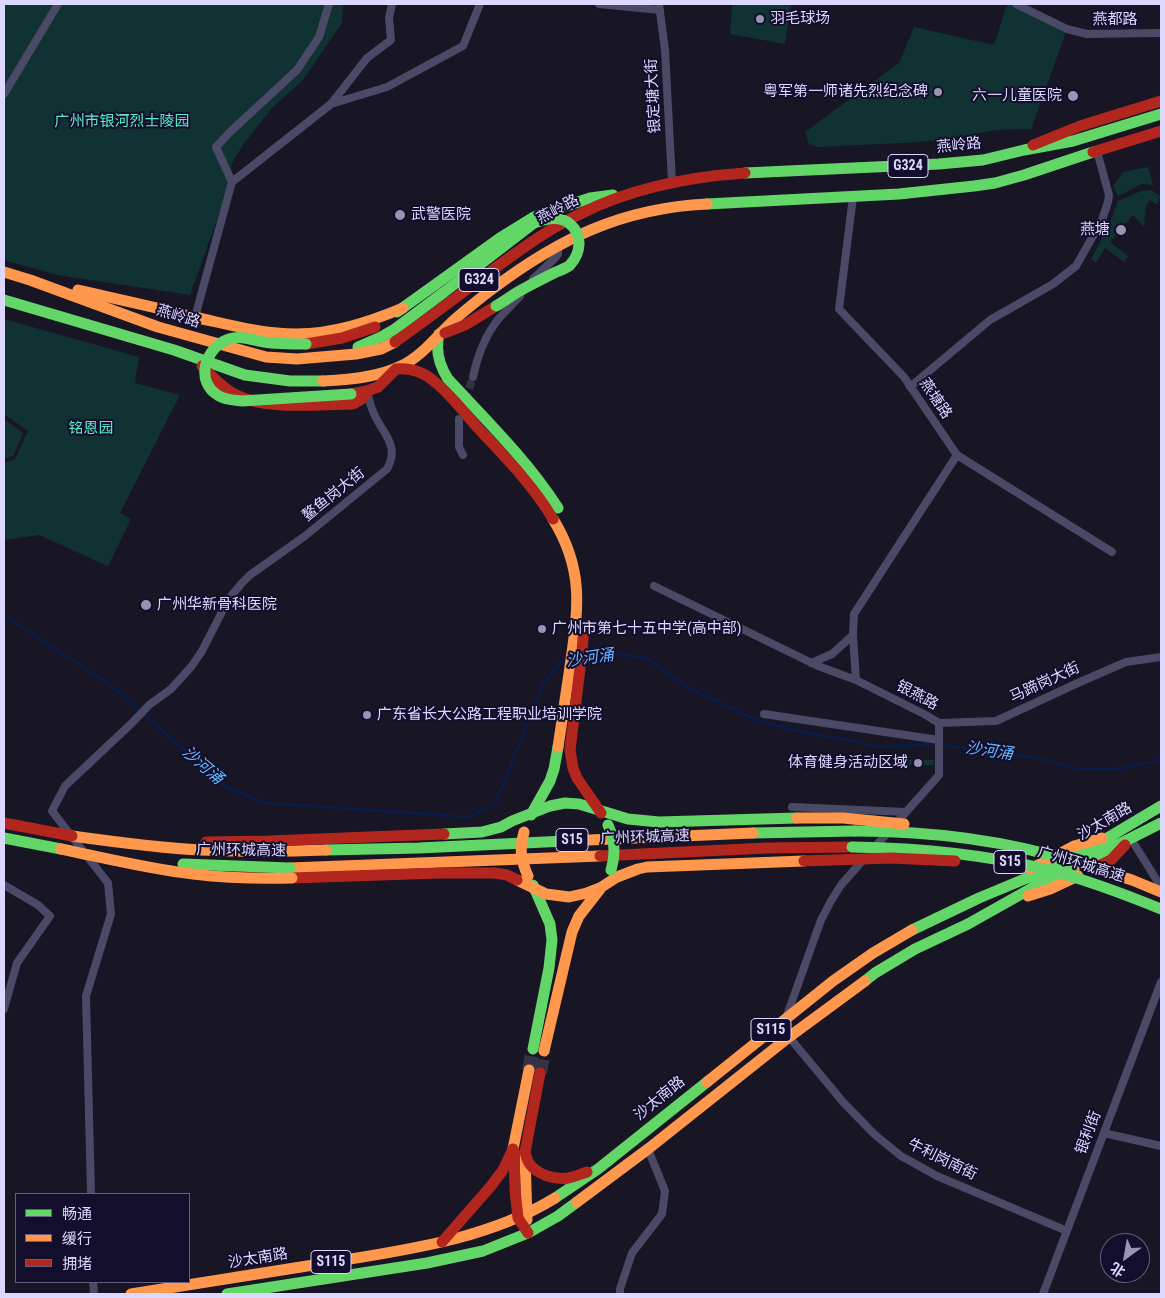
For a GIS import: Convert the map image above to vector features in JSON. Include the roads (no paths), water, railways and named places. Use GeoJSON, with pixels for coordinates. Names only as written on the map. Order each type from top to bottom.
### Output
{"type":"FeatureCollection","features":[{"type":"Feature","properties":{"kind":"main road","name":"燕岭路"},"geometry":{"type":"LineString","coordinates":[[4,272],[150,324],[266,357],[289,359],[356,354],[381,349],[393,343],[536,238],[579,214],[626,195],[672,182],[717,176],[983,160],[1024,150],[1048,138],[1161,101]]}},
{"type":"Feature","properties":{"kind":"main road"},"geometry":{"type":"LineString","coordinates":[[1024,150],[1074,141],[1161,114]]}},
{"type":"Feature","properties":{"kind":"main road","name":"燕岭路"},"geometry":{"type":"LineString","coordinates":[[4,300],[194,356],[245,375],[296,382],[335,381],[386,372],[405,364],[459,316],[511,275],[567,239],[608,222],[658,209],[695,204],[853,197],[934,191],[995,183],[1024,176],[1161,131]]}},
{"type":"Feature","properties":{"kind":"main road"},"geometry":{"type":"LineString","coordinates":[[579,916],[613,875],[615,850],[613,836],[608,825],[577,778],[573,768],[570,750],[586,603],[584,578],[576,544],[563,517],[539,481],[436,382],[417,370],[396,369],[378,386],[367,391],[351,394],[242,401],[217,395],[209,386],[205,375],[205,363],[210,353],[218,344],[234,337],[276,343],[306,344],[344,338],[364,332],[378,325],[500,238],[534,217],[590,198],[605,195],[626,195]]}},
{"type":"Feature","properties":{"kind":"main road"},"geometry":{"type":"LineString","coordinates":[[330,356],[381,337],[409,319],[541,219],[564,219],[570,222],[578,232],[580,240],[578,253],[569,266],[524,288],[453,331],[439,334],[436,346],[448,379],[505,449],[551,514],[566,542],[576,572],[578,595],[577,619],[558,750],[550,781],[532,813],[524,832]]}},
{"type":"Feature","properties":{"kind":"main road"},"geometry":{"type":"LineString","coordinates":[[30,280],[265,332],[296,334],[323,332],[357,324],[403,308]]}},
{"type":"Feature","properties":{"kind":"main road"},"geometry":{"type":"LineString","coordinates":[[194,356],[214,380],[224,388],[262,404],[353,404],[363,399],[367,391]]}},
{"type":"Feature","properties":{"kind":"main road"},"geometry":{"type":"LineString","coordinates":[[577,778],[591,795],[602,804],[628,819]]}},
{"type":"Feature","properties":{"kind":"main road"},"geometry":{"type":"LineString","coordinates":[[507,825],[527,810],[550,781]]}},
{"type":"Feature","properties":{"kind":"main road"},"geometry":{"type":"LineString","coordinates":[[72,836],[106,839],[252,842],[473,833],[489,831],[550,806],[569,802],[628,819],[659,822],[843,818],[934,829],[1039,852]]}},
{"type":"Feature","properties":{"kind":"main road"},"geometry":{"type":"LineString","coordinates":[[550,806],[534,816],[527,824],[521,842],[520,856],[524,879],[539,901],[550,924],[552,940],[538,1050],[570,938],[579,916],[600,888],[613,875]]}},
{"type":"Feature","properties":{"kind":"main road"},"geometry":{"type":"LineString","coordinates":[[587,806],[600,815],[608,825]]}},
{"type":"Feature","properties":{"kind":"main road","name":"沙太南路"},"geometry":{"type":"LineString","coordinates":[[131,1294],[423,1247],[480,1231],[522,1216],[560,1195],[598,1169],[845,972],[888,943],[948,912],[997,890],[1016,875],[1074,846],[1112,836],[1161,806]]}},
{"type":"Feature","properties":{"kind":"main road","name":"广州环城高速"},"geometry":{"type":"LineString","coordinates":[[4,823],[99,840],[168,848],[244,852],[429,847],[770,832],[896,832],[999,844],[1066,858],[1161,892]]}},
{"type":"Feature","properties":{"kind":"main road","name":"沙太南路"},"geometry":{"type":"LineString","coordinates":[[227,1294],[427,1263],[483,1251],[528,1233],[569,1208],[648,1149],[789,1037],[847,993],[897,959],[968,924],[1011,900],[1038,894],[1105,864],[1131,839],[1161,823]]}},
{"type":"Feature","properties":{"kind":"main road","name":"广州环城高速"},"geometry":{"type":"LineString","coordinates":[[4,838],[134,860],[192,865],[290,868],[767,848],[891,847],[949,852],[1020,863],[1114,889],[1161,909]]}},
{"type":"Feature","properties":{"kind":"main road"},"geometry":{"type":"LineString","coordinates":[[61,849],[162,870],[212,876],[280,878],[479,872],[501,874],[524,879],[556,896]]}},
{"type":"Feature","properties":{"kind":"main road"},"geometry":{"type":"LineString","coordinates":[[588,893],[613,875],[663,866],[891,858],[1015,865],[1045,869],[1062,874]]}},
{"type":"Feature","properties":{"kind":"main road"},"geometry":{"type":"LineString","coordinates":[[524,879],[534,888],[546,894],[556,896],[574,897],[600,888]]}},
{"type":"Feature","properties":{"kind":"main road"},"geometry":{"type":"LineString","coordinates":[[534,888],[543,909]]}},
{"type":"Feature","properties":{"kind":"main road"},"geometry":{"type":"LineString","coordinates":[[528,1233],[515,1190],[519,1150],[534,1072]]}},
{"type":"Feature","properties":{"kind":"main road"},"geometry":{"type":"LineString","coordinates":[[519,1150],[528,1163],[536,1170],[555,1178],[567,1178],[598,1169]]}},
{"type":"Feature","properties":{"kind":"main road"},"geometry":{"type":"LineString","coordinates":[[442,1242],[491,1186],[519,1150]]}},
{"type":"Feature","properties":{"kind":"main road"},"geometry":{"type":"LineString","coordinates":[[560,1195],[569,1208]]}},
{"type":"Feature","properties":{"kind":"street"},"geometry":{"type":"LineString","coordinates":[[4,94],[58,4]]}},
{"type":"Feature","properties":{"kind":"street"},"geometry":{"type":"LineString","coordinates":[[232,182],[216,147],[298,70],[319,37],[329,4]]}},
{"type":"Feature","properties":{"kind":"street"},"geometry":{"type":"LineString","coordinates":[[194,317],[232,182],[331,104],[367,58],[391,40],[389,18],[392,4]]}},
{"type":"Feature","properties":{"kind":"street"},"geometry":{"type":"LineString","coordinates":[[331,104],[387,87],[463,46],[480,4]]}},
{"type":"Feature","properties":{"kind":"street"},"geometry":{"type":"LineString","coordinates":[[599,4],[659,7]]}},
{"type":"Feature","properties":{"kind":"street","name":"燕都路"},"geometry":{"type":"LineString","coordinates":[[1016,4],[1067,29],[1087,34],[1161,33]]}},
{"type":"Feature","properties":{"kind":"street","name":"银定塘大街"},"geometry":{"type":"LineString","coordinates":[[659,7],[665,50],[672,182]]}},
{"type":"Feature","properties":{"kind":"street"},"geometry":{"type":"LineString","coordinates":[[910,387],[990,320],[1053,284],[1076,266],[1102,220],[1108,202],[1109,195],[1097,151]]}},
{"type":"Feature","properties":{"kind":"street","name":"燕塘路"},"geometry":{"type":"LineString","coordinates":[[853,197],[839,309],[904,377],[957,456],[1112,552]]}},
{"type":"Feature","properties":{"kind":"street"},"geometry":{"type":"LineString","coordinates":[[473,377],[474,368],[487,337],[496,322],[534,278],[555,258],[558,254],[558,245]]}},
{"type":"Feature","properties":{"kind":"street","name":"鳌鱼岗大街"},"geometry":{"type":"LineString","coordinates":[[91,1193],[86,996],[111,914],[108,883],[52,811],[65,786],[149,706],[171,689],[190,667],[202,651],[232,595],[250,575],[305,536],[387,469],[392,460],[391,445],[372,408],[367,391]]}},
{"type":"Feature","properties":{"kind":"street"},"geometry":{"type":"LineString","coordinates":[[459,419],[460,447],[463,454]]}},
{"type":"Feature","properties":{"kind":"street"},"geometry":{"type":"LineString","coordinates":[[856,680],[854,614],[957,456]]}},
{"type":"Feature","properties":{"kind":"street","name":"银燕路"},"geometry":{"type":"LineString","coordinates":[[654,586],[811,662],[856,680],[939,723],[939,775],[841,885],[821,920],[786,1018]]}},
{"type":"Feature","properties":{"kind":"street"},"geometry":{"type":"LineString","coordinates":[[811,662],[832,654],[854,635]]}},
{"type":"Feature","properties":{"kind":"street","name":"马蹄岗大街"},"geometry":{"type":"LineString","coordinates":[[939,723],[996,721],[1126,662],[1161,657]]}},
{"type":"Feature","properties":{"kind":"street"},"geometry":{"type":"LineString","coordinates":[[764,714],[939,740]]}},
{"type":"Feature","properties":{"kind":"street"},"geometry":{"type":"LineString","coordinates":[[792,807],[906,812]]}},
{"type":"Feature","properties":{"kind":"street"},"geometry":{"type":"LineString","coordinates":[[1131,839],[1161,887]]}},
{"type":"Feature","properties":{"kind":"street"},"geometry":{"type":"LineString","coordinates":[[4,885],[38,905],[50,916],[17,963],[4,1009]]}},
{"type":"Feature","properties":{"kind":"street","name":"银利街"},"geometry":{"type":"LineString","coordinates":[[1043,1294],[1161,982]]}},
{"type":"Feature","properties":{"kind":"street","name":"牛利岗南街"},"geometry":{"type":"LineString","coordinates":[[789,1037],[843,1102],[874,1134],[901,1156],[937,1176],[1067,1231]]}},
{"type":"Feature","properties":{"kind":"street"},"geometry":{"type":"LineString","coordinates":[[1104,1133],[1161,1146]]}},
{"type":"Feature","properties":{"kind":"street"},"geometry":{"type":"LineString","coordinates":[[620,1294],[632,1253],[662,1214],[665,1191],[648,1149]]}},
{"type":"Feature","properties":{"kind":"waterway","name":"沙河涌"},"geometry":{"type":"LineString","coordinates":[[4,615],[112,686],[227,788],[267,803],[469,817],[496,803],[543,684],[562,660],[566,659]]}},
{"type":"Feature","properties":{"kind":"waterway","name":"沙河涌"},"geometry":{"type":"LineString","coordinates":[[586,657],[616,654],[647,658],[689,688],[756,720],[801,732],[879,747],[935,744],[1036,758],[1079,769],[1118,769],[1161,760]]}},
{"type":"Feature","properties":{"kind":"tunnel"},"geometry":{"type":"LineString","coordinates":[[465,400],[473,377]]}},
{"type":"Feature","properties":{"kind":"tunnel"},"geometry":{"type":"LineString","coordinates":[[529,1070],[533,1049]]}},
{"type":"Feature","properties":{"kind":"tunnel"},"geometry":{"type":"LineString","coordinates":[[540,1073],[544,1051]]}},
{"type":"Feature","properties":{"kind":"place","name":"羽毛球场"},"geometry":{"type":"Point","coordinates":[760,19]}},
{"type":"Feature","properties":{"kind":"place","name":"粤军第一师诸先烈纪念碑"},"geometry":{"type":"Point","coordinates":[938,92]}},
{"type":"Feature","properties":{"kind":"place","name":"六一儿童医院"},"geometry":{"type":"Point","coordinates":[1073,96]}},
{"type":"Feature","properties":{"kind":"place","name":"武警医院"},"geometry":{"type":"Point","coordinates":[400,215]}},
{"type":"Feature","properties":{"kind":"place","name":"燕塘"},"geometry":{"type":"Point","coordinates":[1121,230]}},
{"type":"Feature","properties":{"kind":"place","name":"广州华新骨科医院"},"geometry":{"type":"Point","coordinates":[146,605]}},
{"type":"Feature","properties":{"kind":"place","name":"广州市第七十五中学(高中部)"},"geometry":{"type":"Point","coordinates":[542,629]}},
{"type":"Feature","properties":{"kind":"place","name":"广东省长大公路工程职业培训学院"},"geometry":{"type":"Point","coordinates":[367,715]}},
{"type":"Feature","properties":{"kind":"place","name":"体育健身活动区域"},"geometry":{"type":"Point","coordinates":[918,763]}},
{"type":"Feature","properties":{"kind":"park label","name":"广州市银河烈士陵园"},"geometry":{"type":"Point","coordinates":[122,122]}},
{"type":"Feature","properties":{"kind":"park label","name":"铭恩园"},"geometry":{"type":"Point","coordinates":[91,429]}}]}
